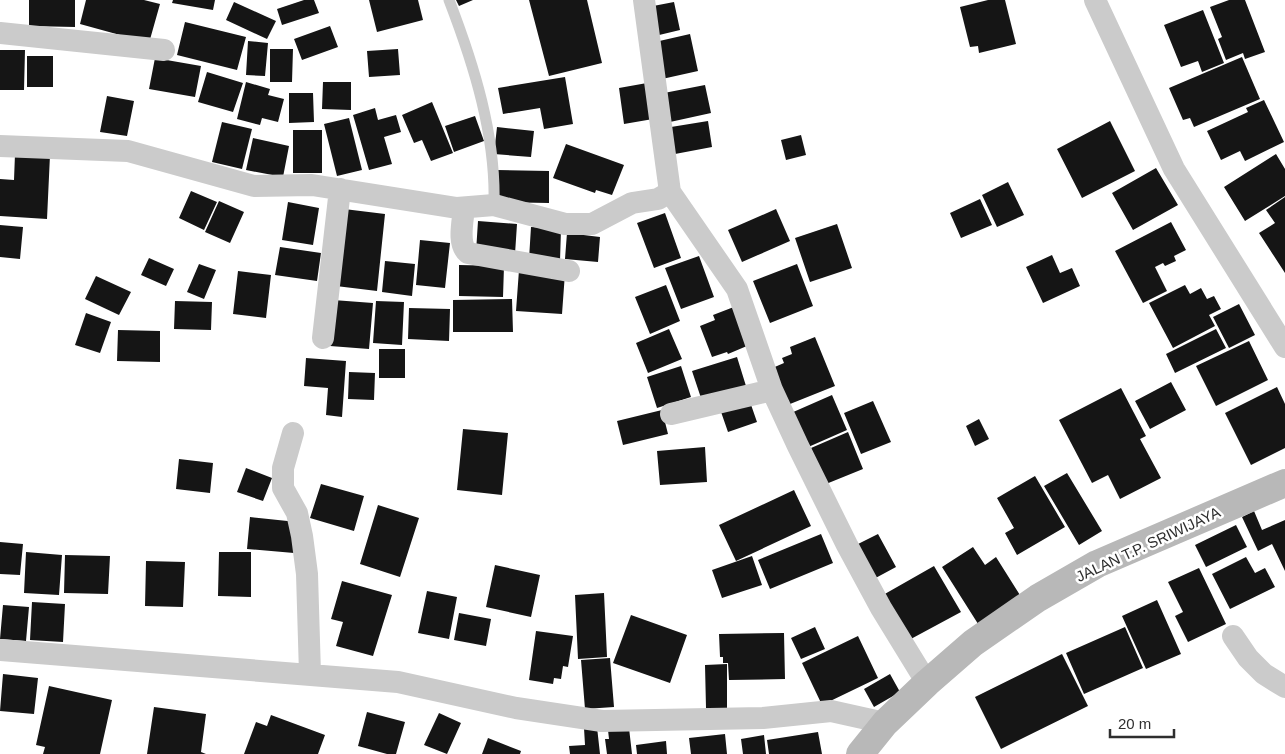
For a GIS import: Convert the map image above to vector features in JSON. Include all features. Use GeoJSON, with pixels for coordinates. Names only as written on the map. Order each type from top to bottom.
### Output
{"type":"FeatureCollection","features":[{"type":"Feature","properties":{"kind":"main road","name":"JALAN T.P. SRIWIJAYA"},"geometry":{"type":"LineString","coordinates":[[860,754],[885,723],[927,683],[973,643],[1038,598],[1096,564],[1285,483]]}},
{"type":"Feature","properties":{"kind":"street"},"geometry":{"type":"LineString","coordinates":[[644,0],[670,192],[737,289],[772,390],[847,545],[881,608],[927,683]]}},
{"type":"Feature","properties":{"kind":"street"},"geometry":{"type":"LineString","coordinates":[[1095,0],[1174,169],[1285,347]]}},
{"type":"Feature","properties":{"kind":"street"},"geometry":{"type":"LineString","coordinates":[[0,33],[164,50]]}},
{"type":"Feature","properties":{"kind":"street"},"geometry":{"type":"LineString","coordinates":[[0,146],[128,151],[254,186],[312,184],[457,208],[494,206],[565,224],[592,224],[632,203],[658,199],[670,192]]}},
{"type":"Feature","properties":{"kind":"street"},"geometry":{"type":"LineString","coordinates":[[323,338],[340,189]]}},
{"type":"Feature","properties":{"kind":"street"},"geometry":{"type":"LineString","coordinates":[[464,208],[462,244],[464,250],[468,253],[569,272]]}},
{"type":"Feature","properties":{"kind":"street"},"geometry":{"type":"LineString","coordinates":[[671,414],[772,390]]}},
{"type":"Feature","properties":{"kind":"street"},"geometry":{"type":"LineString","coordinates":[[293,433],[283,468],[283,488],[297,513],[302,536],[307,574],[310,674]]}},
{"type":"Feature","properties":{"kind":"street"},"geometry":{"type":"LineString","coordinates":[[1233,636],[1248,658],[1264,674],[1285,687]]}},
{"type":"Feature","properties":{"kind":"street"},"geometry":{"type":"LineString","coordinates":[[0,650],[398,682],[516,708],[602,721],[763,718],[831,711],[885,723]]}},
{"type":"Feature","properties":{"kind":"lane"},"geometry":{"type":"LineString","coordinates":[[449,0],[480,95],[495,178],[494,206]]}},
{"type":"Feature","properties":{"kind":"building"},"geometry":{"type":"Polygon","coordinates":[[[29,0],[75,0],[75,27],[29,26],[29,0]]]}},
{"type":"Feature","properties":{"kind":"building"},"geometry":{"type":"Polygon","coordinates":[[[86,0],[144,0],[160,4],[149,43],[80,24],[86,0]]]}},
{"type":"Feature","properties":{"kind":"building"},"geometry":{"type":"Polygon","coordinates":[[[173,0],[215,0],[213,10],[172,3],[173,0]]]}},
{"type":"Feature","properties":{"kind":"building"},"geometry":{"type":"Polygon","coordinates":[[[304,0],[314,0],[319,13],[282,25],[277,9],[304,0]]]}},
{"type":"Feature","properties":{"kind":"building"},"geometry":{"type":"Polygon","coordinates":[[[369,0],[418,0],[423,20],[377,32],[369,0]]]}},
{"type":"Feature","properties":{"kind":"building"},"geometry":{"type":"Polygon","coordinates":[[[456,0],[473,0],[459,6],[456,0]]]}},
{"type":"Feature","properties":{"kind":"building"},"geometry":{"type":"Polygon","coordinates":[[[529,0],[587,0],[602,63],[549,76],[529,0]]]}},
{"type":"Feature","properties":{"kind":"building"},"geometry":{"type":"Polygon","coordinates":[[[988,0],[1005,0],[1016,44],[979,53],[978,46],[970,47],[960,7],[988,0]]]}},
{"type":"Feature","properties":{"kind":"building"},"geometry":{"type":"Polygon","coordinates":[[[1229,0],[1245,0],[1265,52],[1245,59],[1243,53],[1226,60],[1218,39],[1222,37],[1210,7],[1229,0]]]}},
{"type":"Feature","properties":{"kind":"building"},"geometry":{"type":"Polygon","coordinates":[[[234,2],[276,21],[267,39],[226,20],[234,2]]]}},
{"type":"Feature","properties":{"kind":"building"},"geometry":{"type":"Polygon","coordinates":[[[674,2],[680,30],[655,36],[648,7],[674,2]]]}},
{"type":"Feature","properties":{"kind":"building"},"geometry":{"type":"Polygon","coordinates":[[[1203,10],[1224,63],[1202,72],[1198,61],[1181,67],[1164,25],[1203,10]]]}},
{"type":"Feature","properties":{"kind":"building"},"geometry":{"type":"Polygon","coordinates":[[[185,22],[246,37],[237,70],[177,55],[185,22]]]}},
{"type":"Feature","properties":{"kind":"building"},"geometry":{"type":"Polygon","coordinates":[[[330,26],[338,47],[302,60],[294,39],[330,26]]]}},
{"type":"Feature","properties":{"kind":"building"},"geometry":{"type":"Polygon","coordinates":[[[690,34],[698,71],[662,79],[655,42],[690,34]]]}},
{"type":"Feature","properties":{"kind":"building"},"geometry":{"type":"Polygon","coordinates":[[[248,41],[268,43],[265,76],[246,75],[248,41]]]}},
{"type":"Feature","properties":{"kind":"building"},"geometry":{"type":"Polygon","coordinates":[[[270,49],[293,49],[292,82],[270,82],[270,49]]]}},
{"type":"Feature","properties":{"kind":"building"},"geometry":{"type":"Polygon","coordinates":[[[398,49],[400,75],[369,77],[367,51],[398,49]]]}},
{"type":"Feature","properties":{"kind":"building"},"geometry":{"type":"Polygon","coordinates":[[[0,50],[25,50],[24,90],[0,90],[0,50]]]}},
{"type":"Feature","properties":{"kind":"building"},"geometry":{"type":"Polygon","coordinates":[[[27,56],[53,56],[53,87],[27,87],[27,56]]]}},
{"type":"Feature","properties":{"kind":"building"},"geometry":{"type":"Polygon","coordinates":[[[1242,57],[1260,99],[1194,127],[1190,118],[1183,120],[1169,88],[1242,57]]]}},
{"type":"Feature","properties":{"kind":"building"},"geometry":{"type":"Polygon","coordinates":[[[155,58],[201,66],[195,97],[149,89],[155,58]]]}},
{"type":"Feature","properties":{"kind":"building"},"geometry":{"type":"Polygon","coordinates":[[[207,72],[243,83],[233,112],[198,102],[207,72]]]}},
{"type":"Feature","properties":{"kind":"building"},"geometry":{"type":"Polygon","coordinates":[[[565,77],[573,124],[544,129],[540,108],[503,114],[498,88],[565,77]]]}},
{"type":"Feature","properties":{"kind":"building"},"geometry":{"type":"Polygon","coordinates":[[[246,82],[270,89],[268,95],[284,99],[278,122],[262,118],[260,125],[237,119],[246,82]]]}},
{"type":"Feature","properties":{"kind":"building"},"geometry":{"type":"Polygon","coordinates":[[[323,82],[351,82],[351,110],[322,109],[323,82]]]}},
{"type":"Feature","properties":{"kind":"building"},"geometry":{"type":"Polygon","coordinates":[[[647,83],[653,119],[624,124],[619,88],[647,83]]]}},
{"type":"Feature","properties":{"kind":"building"},"geometry":{"type":"Polygon","coordinates":[[[705,85],[711,113],[670,122],[664,93],[705,85]]]}},
{"type":"Feature","properties":{"kind":"building"},"geometry":{"type":"Polygon","coordinates":[[[289,93],[313,93],[314,122],[289,123],[289,93]]]}},
{"type":"Feature","properties":{"kind":"building"},"geometry":{"type":"Polygon","coordinates":[[[107,96],[134,101],[127,136],[100,132],[107,96]]]}},
{"type":"Feature","properties":{"kind":"building"},"geometry":{"type":"Polygon","coordinates":[[[1264,100],[1284,142],[1245,161],[1240,151],[1221,160],[1207,131],[1248,112],[1246,108],[1264,100]]]}},
{"type":"Feature","properties":{"kind":"building"},"geometry":{"type":"Polygon","coordinates":[[[432,102],[453,153],[431,161],[422,140],[414,143],[402,115],[432,102]]]}},
{"type":"Feature","properties":{"kind":"building"},"geometry":{"type":"Polygon","coordinates":[[[375,108],[378,120],[396,115],[401,132],[384,137],[392,164],[369,170],[353,115],[375,108]]]}},
{"type":"Feature","properties":{"kind":"building"},"geometry":{"type":"Polygon","coordinates":[[[475,116],[484,141],[454,152],[445,126],[475,116]]]}},
{"type":"Feature","properties":{"kind":"building"},"geometry":{"type":"Polygon","coordinates":[[[349,118],[362,170],[337,176],[324,124],[349,118]]]}},
{"type":"Feature","properties":{"kind":"building"},"geometry":{"type":"Polygon","coordinates":[[[708,121],[712,147],[675,154],[671,127],[708,121]]]}},
{"type":"Feature","properties":{"kind":"building"},"geometry":{"type":"Polygon","coordinates":[[[1110,121],[1135,171],[1082,198],[1057,149],[1110,121]]]}},
{"type":"Feature","properties":{"kind":"building"},"geometry":{"type":"Polygon","coordinates":[[[222,122],[252,129],[242,169],[212,162],[222,122]]]}},
{"type":"Feature","properties":{"kind":"building"},"geometry":{"type":"Polygon","coordinates":[[[497,127],[534,131],[531,157],[494,154],[497,127]]]}},
{"type":"Feature","properties":{"kind":"building"},"geometry":{"type":"Polygon","coordinates":[[[293,130],[322,130],[322,173],[293,173],[293,130]]]}},
{"type":"Feature","properties":{"kind":"building"},"geometry":{"type":"Polygon","coordinates":[[[801,135],[806,155],[786,160],[781,140],[801,135]]]}},
{"type":"Feature","properties":{"kind":"building"},"geometry":{"type":"Polygon","coordinates":[[[253,138],[289,146],[283,177],[246,170],[253,138]]]}},
{"type":"Feature","properties":{"kind":"building"},"geometry":{"type":"Polygon","coordinates":[[[566,144],[624,165],[612,195],[596,190],[595,193],[553,178],[566,144]]]}},
{"type":"Feature","properties":{"kind":"building"},"geometry":{"type":"Polygon","coordinates":[[[15,154],[50,155],[47,219],[0,216],[0,179],[14,180],[15,154]]]}},
{"type":"Feature","properties":{"kind":"building"},"geometry":{"type":"Polygon","coordinates":[[[1276,154],[1285,169],[1285,196],[1245,221],[1224,187],[1276,154]]]}},
{"type":"Feature","properties":{"kind":"building"},"geometry":{"type":"Polygon","coordinates":[[[1156,168],[1178,205],[1133,230],[1112,193],[1156,168]]]}},
{"type":"Feature","properties":{"kind":"building"},"geometry":{"type":"Polygon","coordinates":[[[497,170],[549,171],[549,203],[497,202],[497,170]]]}},
{"type":"Feature","properties":{"kind":"building"},"geometry":{"type":"Polygon","coordinates":[[[1008,182],[1024,215],[997,227],[982,195],[1008,182]]]}},
{"type":"Feature","properties":{"kind":"building"},"geometry":{"type":"Polygon","coordinates":[[[191,191],[217,202],[204,230],[179,218],[191,191]]]}},
{"type":"Feature","properties":{"kind":"building"},"geometry":{"type":"Polygon","coordinates":[[[1285,197],[1285,273],[1259,233],[1275,223],[1266,210],[1285,197]]]}},
{"type":"Feature","properties":{"kind":"building"},"geometry":{"type":"Polygon","coordinates":[[[980,199],[992,225],[961,238],[950,213],[980,199]]]}},
{"type":"Feature","properties":{"kind":"building"},"geometry":{"type":"Polygon","coordinates":[[[219,201],[244,212],[230,243],[205,232],[219,201]]]}},
{"type":"Feature","properties":{"kind":"building"},"geometry":{"type":"Polygon","coordinates":[[[288,202],[319,208],[313,245],[282,240],[288,202]]]}},
{"type":"Feature","properties":{"kind":"building"},"geometry":{"type":"Polygon","coordinates":[[[344,209],[385,214],[377,291],[336,286],[344,209]]]}},
{"type":"Feature","properties":{"kind":"building"},"geometry":{"type":"Polygon","coordinates":[[[776,209],[790,241],[742,262],[728,230],[776,209]]]}},
{"type":"Feature","properties":{"kind":"building"},"geometry":{"type":"Polygon","coordinates":[[[665,213],[681,258],[654,268],[637,223],[665,213]]]}},
{"type":"Feature","properties":{"kind":"building"},"geometry":{"type":"Polygon","coordinates":[[[478,221],[517,224],[515,254],[476,252],[478,221]]]}},
{"type":"Feature","properties":{"kind":"building"},"geometry":{"type":"Polygon","coordinates":[[[1171,222],[1186,250],[1174,256],[1176,261],[1165,266],[1163,263],[1155,267],[1167,291],[1143,303],[1115,251],[1171,222]]]}},
{"type":"Feature","properties":{"kind":"building"},"geometry":{"type":"Polygon","coordinates":[[[837,224],[852,268],[810,282],[795,238],[837,224]]]}},
{"type":"Feature","properties":{"kind":"building"},"geometry":{"type":"Polygon","coordinates":[[[0,225],[23,227],[20,259],[0,257],[0,225]]]}},
{"type":"Feature","properties":{"kind":"building"},"geometry":{"type":"Polygon","coordinates":[[[531,227],[561,229],[560,261],[529,259],[531,227]]]}},
{"type":"Feature","properties":{"kind":"building"},"geometry":{"type":"Polygon","coordinates":[[[567,233],[600,237],[598,262],[565,259],[567,233]]]}},
{"type":"Feature","properties":{"kind":"building"},"geometry":{"type":"Polygon","coordinates":[[[420,240],[450,243],[445,288],[416,285],[420,240]]]}},
{"type":"Feature","properties":{"kind":"building"},"geometry":{"type":"Polygon","coordinates":[[[280,247],[321,253],[317,281],[275,275],[280,247]]]}},
{"type":"Feature","properties":{"kind":"building"},"geometry":{"type":"Polygon","coordinates":[[[1052,255],[1060,273],[1072,268],[1080,286],[1043,303],[1026,267],[1052,255]]]}},
{"type":"Feature","properties":{"kind":"building"},"geometry":{"type":"Polygon","coordinates":[[[699,256],[714,297],[681,309],[665,268],[699,256]]]}},
{"type":"Feature","properties":{"kind":"building"},"geometry":{"type":"Polygon","coordinates":[[[149,258],[174,269],[166,286],[141,275],[149,258]]]}},
{"type":"Feature","properties":{"kind":"building"},"geometry":{"type":"Polygon","coordinates":[[[385,261],[415,264],[412,296],[382,292],[385,261]]]}},
{"type":"Feature","properties":{"kind":"building"},"geometry":{"type":"Polygon","coordinates":[[[199,264],[216,270],[204,299],[187,292],[199,264]]]}},
{"type":"Feature","properties":{"kind":"building"},"geometry":{"type":"Polygon","coordinates":[[[797,264],[813,306],[770,323],[753,281],[797,264]]]}},
{"type":"Feature","properties":{"kind":"building"},"geometry":{"type":"Polygon","coordinates":[[[459,265],[504,266],[503,297],[459,296],[459,265]]]}},
{"type":"Feature","properties":{"kind":"building"},"geometry":{"type":"Polygon","coordinates":[[[519,270],[565,273],[562,314],[516,311],[519,270]]]}},
{"type":"Feature","properties":{"kind":"building"},"geometry":{"type":"Polygon","coordinates":[[[238,271],[271,275],[266,318],[233,314],[238,271]]]}},
{"type":"Feature","properties":{"kind":"building"},"geometry":{"type":"Polygon","coordinates":[[[96,276],[131,292],[119,315],[85,299],[96,276]]]}},
{"type":"Feature","properties":{"kind":"building"},"geometry":{"type":"Polygon","coordinates":[[[666,285],[680,321],[650,334],[635,297],[666,285]]]}},
{"type":"Feature","properties":{"kind":"building"},"geometry":{"type":"Polygon","coordinates":[[[1185,285],[1190,294],[1201,288],[1207,299],[1214,296],[1221,309],[1209,315],[1215,326],[1173,348],[1149,303],[1185,285]]]}},
{"type":"Feature","properties":{"kind":"building"},"geometry":{"type":"Polygon","coordinates":[[[512,299],[513,332],[453,332],[453,300],[512,299]]]}},
{"type":"Feature","properties":{"kind":"building"},"geometry":{"type":"Polygon","coordinates":[[[333,300],[373,303],[369,349],[330,346],[333,300]]]}},
{"type":"Feature","properties":{"kind":"building"},"geometry":{"type":"Polygon","coordinates":[[[175,301],[212,302],[211,330],[174,329],[175,301]]]}},
{"type":"Feature","properties":{"kind":"building"},"geometry":{"type":"Polygon","coordinates":[[[376,301],[404,302],[402,345],[373,343],[376,301]]]}},
{"type":"Feature","properties":{"kind":"building"},"geometry":{"type":"Polygon","coordinates":[[[1239,304],[1255,335],[1229,348],[1213,317],[1239,304]]]}},
{"type":"Feature","properties":{"kind":"building"},"geometry":{"type":"Polygon","coordinates":[[[739,305],[754,343],[728,354],[727,352],[712,357],[700,326],[715,320],[713,315],[739,305]]]}},
{"type":"Feature","properties":{"kind":"building"},"geometry":{"type":"Polygon","coordinates":[[[409,308],[450,309],[449,341],[408,339],[409,308]]]}},
{"type":"Feature","properties":{"kind":"building"},"geometry":{"type":"Polygon","coordinates":[[[86,313],[111,322],[100,353],[75,345],[86,313]]]}},
{"type":"Feature","properties":{"kind":"building"},"geometry":{"type":"Polygon","coordinates":[[[669,329],[682,359],[648,373],[636,343],[669,329]]]}},
{"type":"Feature","properties":{"kind":"building"},"geometry":{"type":"Polygon","coordinates":[[[1216,329],[1226,348],[1175,373],[1166,354],[1216,329]]]}},
{"type":"Feature","properties":{"kind":"building"},"geometry":{"type":"Polygon","coordinates":[[[118,330],[160,331],[160,362],[117,361],[118,330]]]}},
{"type":"Feature","properties":{"kind":"building"},"geometry":{"type":"Polygon","coordinates":[[[815,337],[835,386],[785,406],[770,369],[784,363],[782,358],[792,354],[790,347],[815,337]]]}},
{"type":"Feature","properties":{"kind":"building"},"geometry":{"type":"Polygon","coordinates":[[[1249,341],[1268,380],[1216,406],[1196,366],[1249,341]]]}},
{"type":"Feature","properties":{"kind":"building"},"geometry":{"type":"Polygon","coordinates":[[[379,349],[405,349],[405,378],[379,378],[379,349]]]}},
{"type":"Feature","properties":{"kind":"building"},"geometry":{"type":"Polygon","coordinates":[[[737,357],[746,386],[702,401],[692,371],[737,357]]]}},
{"type":"Feature","properties":{"kind":"building"},"geometry":{"type":"Polygon","coordinates":[[[306,358],[346,361],[342,417],[326,415],[328,388],[304,386],[306,358]]]}},
{"type":"Feature","properties":{"kind":"building"},"geometry":{"type":"Polygon","coordinates":[[[681,366],[691,397],[657,408],[647,377],[681,366]]]}},
{"type":"Feature","properties":{"kind":"building"},"geometry":{"type":"Polygon","coordinates":[[[349,372],[375,373],[374,400],[348,399],[349,372]]]}},
{"type":"Feature","properties":{"kind":"building"},"geometry":{"type":"Polygon","coordinates":[[[1171,382],[1186,410],[1150,429],[1135,401],[1171,382]]]}},
{"type":"Feature","properties":{"kind":"building"},"geometry":{"type":"Polygon","coordinates":[[[1277,387],[1285,404],[1285,448],[1251,465],[1225,413],[1277,387]]]}},
{"type":"Feature","properties":{"kind":"building"},"geometry":{"type":"Polygon","coordinates":[[[1121,388],[1146,436],[1140,439],[1161,478],[1120,499],[1108,475],[1092,483],[1059,420],[1121,388]]]}},
{"type":"Feature","properties":{"kind":"building"},"geometry":{"type":"Polygon","coordinates":[[[832,395],[847,430],[806,448],[791,413],[832,395]]]}},
{"type":"Feature","properties":{"kind":"building"},"geometry":{"type":"Polygon","coordinates":[[[749,399],[757,422],[728,432],[720,409],[749,399]]]}},
{"type":"Feature","properties":{"kind":"building"},"geometry":{"type":"Polygon","coordinates":[[[873,401],[891,442],[861,454],[844,413],[873,401]]]}},
{"type":"Feature","properties":{"kind":"building"},"geometry":{"type":"Polygon","coordinates":[[[662,410],[668,434],[623,445],[617,421],[662,410]]]}},
{"type":"Feature","properties":{"kind":"building"},"geometry":{"type":"Polygon","coordinates":[[[979,419],[989,439],[975,446],[966,426],[979,419]]]}},
{"type":"Feature","properties":{"kind":"building"},"geometry":{"type":"Polygon","coordinates":[[[463,429],[508,433],[502,495],[457,490],[463,429]]]}},
{"type":"Feature","properties":{"kind":"building"},"geometry":{"type":"Polygon","coordinates":[[[848,432],[863,469],[826,484],[811,448],[848,432]]]}},
{"type":"Feature","properties":{"kind":"building"},"geometry":{"type":"Polygon","coordinates":[[[705,447],[707,482],[660,485],[657,451],[705,447]]]}},
{"type":"Feature","properties":{"kind":"building"},"geometry":{"type":"Polygon","coordinates":[[[179,459],[213,463],[210,493],[176,489],[179,459]]]}},
{"type":"Feature","properties":{"kind":"building"},"geometry":{"type":"Polygon","coordinates":[[[246,468],[272,478],[263,501],[237,492],[246,468]]]}},
{"type":"Feature","properties":{"kind":"building"},"geometry":{"type":"Polygon","coordinates":[[[1067,473],[1102,531],[1079,545],[1044,486],[1067,473]]]}},
{"type":"Feature","properties":{"kind":"building"},"geometry":{"type":"Polygon","coordinates":[[[1035,476],[1065,527],[1017,555],[1005,533],[1014,528],[997,498],[1035,476]]]}},
{"type":"Feature","properties":{"kind":"building"},"geometry":{"type":"Polygon","coordinates":[[[321,484],[364,496],[354,531],[310,518],[321,484]]]}},
{"type":"Feature","properties":{"kind":"building"},"geometry":{"type":"Polygon","coordinates":[[[794,490],[811,526],[736,561],[719,525],[794,490]]]}},
{"type":"Feature","properties":{"kind":"building"},"geometry":{"type":"Polygon","coordinates":[[[378,505],[419,518],[400,577],[360,564],[378,505]]]}},
{"type":"Feature","properties":{"kind":"building"},"geometry":{"type":"Polygon","coordinates":[[[1254,511],[1262,530],[1285,520],[1285,571],[1272,544],[1258,551],[1242,517],[1254,511]]]}},
{"type":"Feature","properties":{"kind":"building"},"geometry":{"type":"Polygon","coordinates":[[[250,517],[297,522],[294,553],[247,549],[250,517]]]}},
{"type":"Feature","properties":{"kind":"building"},"geometry":{"type":"Polygon","coordinates":[[[1236,525],[1247,547],[1206,567],[1195,545],[1236,525]]]}},
{"type":"Feature","properties":{"kind":"building"},"geometry":{"type":"Polygon","coordinates":[[[821,534],[833,563],[770,589],[758,560],[821,534]]]}},
{"type":"Feature","properties":{"kind":"building"},"geometry":{"type":"Polygon","coordinates":[[[878,534],[896,567],[870,581],[852,547],[878,534]]]}},
{"type":"Feature","properties":{"kind":"building"},"geometry":{"type":"Polygon","coordinates":[[[0,542],[23,544],[20,575],[0,574],[0,542]]]}},
{"type":"Feature","properties":{"kind":"building"},"geometry":{"type":"Polygon","coordinates":[[[973,547],[985,565],[996,557],[1023,600],[980,627],[942,567],[973,547]]]}},
{"type":"Feature","properties":{"kind":"building"},"geometry":{"type":"Polygon","coordinates":[[[26,552],[62,555],[59,595],[24,593],[26,552]]]}},
{"type":"Feature","properties":{"kind":"building"},"geometry":{"type":"Polygon","coordinates":[[[219,552],[251,552],[251,597],[218,596],[219,552]]]}},
{"type":"Feature","properties":{"kind":"building"},"geometry":{"type":"Polygon","coordinates":[[[65,555],[110,556],[108,594],[64,593],[65,555]]]}},
{"type":"Feature","properties":{"kind":"building"},"geometry":{"type":"Polygon","coordinates":[[[752,556],[762,585],[722,598],[712,570],[752,556]]]}},
{"type":"Feature","properties":{"kind":"building"},"geometry":{"type":"Polygon","coordinates":[[[1246,557],[1255,573],[1265,568],[1275,587],[1230,609],[1212,574],[1246,557]]]}},
{"type":"Feature","properties":{"kind":"building"},"geometry":{"type":"Polygon","coordinates":[[[146,561],[185,562],[183,607],[145,606],[146,561]]]}},
{"type":"Feature","properties":{"kind":"building"},"geometry":{"type":"Polygon","coordinates":[[[495,565],[540,575],[531,617],[486,607],[495,565]]]}},
{"type":"Feature","properties":{"kind":"building"},"geometry":{"type":"Polygon","coordinates":[[[934,566],[961,612],[909,640],[883,595],[934,566]]]}},
{"type":"Feature","properties":{"kind":"building"},"geometry":{"type":"Polygon","coordinates":[[[1199,568],[1226,624],[1188,642],[1175,616],[1183,612],[1168,582],[1199,568]]]}},
{"type":"Feature","properties":{"kind":"building"},"geometry":{"type":"Polygon","coordinates":[[[342,581],[392,595],[373,656],[336,646],[343,622],[331,619],[342,581]]]}},
{"type":"Feature","properties":{"kind":"building"},"geometry":{"type":"Polygon","coordinates":[[[427,591],[457,597],[449,639],[418,633],[427,591]]]}},
{"type":"Feature","properties":{"kind":"building"},"geometry":{"type":"Polygon","coordinates":[[[604,593],[607,657],[578,659],[575,595],[604,593]]]}},
{"type":"Feature","properties":{"kind":"building"},"geometry":{"type":"Polygon","coordinates":[[[1157,600],[1181,654],[1146,669],[1122,616],[1157,600]]]}},
{"type":"Feature","properties":{"kind":"building"},"geometry":{"type":"Polygon","coordinates":[[[32,602],[65,604],[63,642],[30,640],[32,602]]]}},
{"type":"Feature","properties":{"kind":"building"},"geometry":{"type":"Polygon","coordinates":[[[3,605],[29,607],[26,641],[0,639],[3,605]]]}},
{"type":"Feature","properties":{"kind":"building"},"geometry":{"type":"Polygon","coordinates":[[[459,613],[491,619],[486,646],[454,640],[459,613]]]}},
{"type":"Feature","properties":{"kind":"building"},"geometry":{"type":"Polygon","coordinates":[[[631,615],[687,635],[670,683],[613,663],[631,615]]]}},
{"type":"Feature","properties":{"kind":"building"},"geometry":{"type":"Polygon","coordinates":[[[815,627],[825,649],[801,659],[791,638],[815,627]]]}},
{"type":"Feature","properties":{"kind":"building"},"geometry":{"type":"Polygon","coordinates":[[[1125,627],[1143,668],[1084,694],[1066,653],[1125,627]]]}},
{"type":"Feature","properties":{"kind":"building"},"geometry":{"type":"Polygon","coordinates":[[[536,631],[573,636],[568,667],[563,666],[561,679],[554,678],[553,684],[529,680],[536,631]]]}},
{"type":"Feature","properties":{"kind":"building"},"geometry":{"type":"Polygon","coordinates":[[[784,633],[785,679],[729,680],[728,663],[723,663],[723,657],[720,657],[719,634],[784,633]]]}},
{"type":"Feature","properties":{"kind":"building"},"geometry":{"type":"Polygon","coordinates":[[[858,636],[878,678],[822,705],[802,663],[858,636]]]}},
{"type":"Feature","properties":{"kind":"building"},"geometry":{"type":"Polygon","coordinates":[[[1062,654],[1088,706],[1001,749],[975,697],[1062,654]]]}},
{"type":"Feature","properties":{"kind":"building"},"geometry":{"type":"Polygon","coordinates":[[[610,658],[614,707],[585,709],[581,660],[610,658]]]}},
{"type":"Feature","properties":{"kind":"building"},"geometry":{"type":"Polygon","coordinates":[[[727,664],[727,708],[706,708],[705,665],[727,664]]]}},
{"type":"Feature","properties":{"kind":"building"},"geometry":{"type":"Polygon","coordinates":[[[3,674],[38,678],[34,714],[0,711],[3,674]]]}},
{"type":"Feature","properties":{"kind":"building"},"geometry":{"type":"Polygon","coordinates":[[[890,674],[900,692],[874,707],[864,689],[890,674]]]}},
{"type":"Feature","properties":{"kind":"building"},"geometry":{"type":"Polygon","coordinates":[[[49,686],[112,700],[100,754],[43,754],[45,747],[36,745],[49,686]]]}},
{"type":"Feature","properties":{"kind":"building"},"geometry":{"type":"Polygon","coordinates":[[[154,707],[206,714],[201,752],[206,754],[147,754],[154,707]]]}},
{"type":"Feature","properties":{"kind":"building"},"geometry":{"type":"Polygon","coordinates":[[[367,712],[405,722],[396,754],[387,754],[358,746],[367,712]]]}},
{"type":"Feature","properties":{"kind":"building"},"geometry":{"type":"Polygon","coordinates":[[[439,713],[461,723],[447,754],[424,745],[439,713]]]}},
{"type":"Feature","properties":{"kind":"building"},"geometry":{"type":"Polygon","coordinates":[[[271,715],[325,735],[318,754],[244,754],[256,722],[267,726],[271,715]]]}},
{"type":"Feature","properties":{"kind":"building"},"geometry":{"type":"Polygon","coordinates":[[[597,727],[600,754],[570,754],[569,746],[585,745],[584,728],[597,727]]]}},
{"type":"Feature","properties":{"kind":"building"},"geometry":{"type":"Polygon","coordinates":[[[629,728],[632,754],[607,754],[605,739],[609,739],[608,730],[629,728]]]}},
{"type":"Feature","properties":{"kind":"building"},"geometry":{"type":"Polygon","coordinates":[[[818,732],[822,754],[769,754],[767,740],[818,732]]]}},
{"type":"Feature","properties":{"kind":"building"},"geometry":{"type":"Polygon","coordinates":[[[725,734],[727,754],[691,754],[689,738],[725,734]]]}},
{"type":"Feature","properties":{"kind":"building"},"geometry":{"type":"Polygon","coordinates":[[[764,735],[766,754],[743,754],[741,739],[764,735]]]}},
{"type":"Feature","properties":{"kind":"building"},"geometry":{"type":"Polygon","coordinates":[[[488,738],[521,751],[520,754],[482,754],[488,738]]]}},
{"type":"Feature","properties":{"kind":"building"},"geometry":{"type":"Polygon","coordinates":[[[666,741],[667,754],[637,754],[636,745],[666,741]]]}}]}
